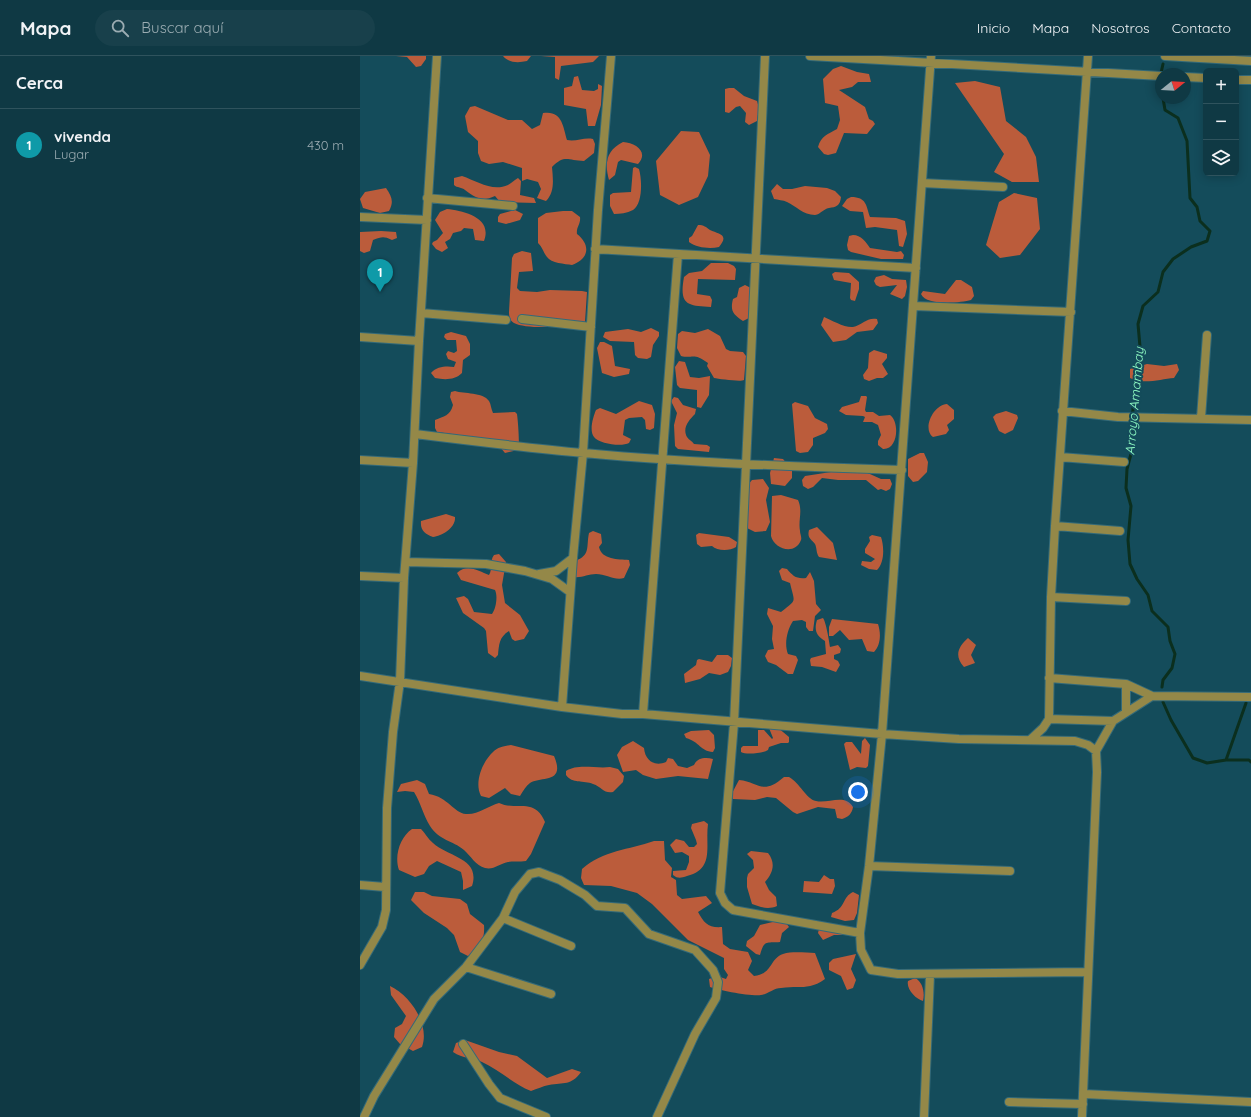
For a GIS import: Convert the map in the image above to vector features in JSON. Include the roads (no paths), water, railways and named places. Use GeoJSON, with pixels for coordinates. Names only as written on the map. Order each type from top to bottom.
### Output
{"type":"FeatureCollection","features":[{"type":"Feature","properties":{"kind":"street"},"geometry":{"type":"LineString","coordinates":[[360,965],[382,927],[386,910],[385,887],[387,808],[393,732],[400,681],[404,578],[414,462],[427,198],[437,56]]}},
{"type":"Feature","properties":{"kind":"street"},"geometry":{"type":"LineString","coordinates":[[562,707],[570,592],[583,453],[595,250],[611,56]]}},
{"type":"Feature","properties":{"kind":"street"},"geometry":{"type":"LineString","coordinates":[[765,56],[734,723],[720,893],[725,903],[733,910],[860,934]]}},
{"type":"Feature","properties":{"kind":"street"},"geometry":{"type":"LineString","coordinates":[[810,56],[930,59],[1087,72],[1155,76]]}},
{"type":"Feature","properties":{"kind":"street"},"geometry":{"type":"LineString","coordinates":[[1030,740],[1049,720],[1051,597],[1055,526],[1088,56]]}},
{"type":"Feature","properties":{"kind":"street"},"geometry":{"type":"LineString","coordinates":[[1165,56],[1249,59]]}},
{"type":"Feature","properties":{"kind":"street"},"geometry":{"type":"LineString","coordinates":[[930,59],[914,306],[882,734],[870,866],[860,934],[861,950],[872,970],[898,974],[930,975],[1088,972]]}},
{"type":"Feature","properties":{"kind":"street"},"geometry":{"type":"LineString","coordinates":[[1191,77],[1203,78]]}},
{"type":"Feature","properties":{"kind":"street"},"geometry":{"type":"LineString","coordinates":[[1239,80],[1251,80]]}},
{"type":"Feature","properties":{"kind":"street"},"geometry":{"type":"LineString","coordinates":[[922,183],[1003,188]]}},
{"type":"Feature","properties":{"kind":"street"},"geometry":{"type":"LineString","coordinates":[[427,198],[513,206]]}},
{"type":"Feature","properties":{"kind":"street"},"geometry":{"type":"LineString","coordinates":[[360,217],[426,220]]}},
{"type":"Feature","properties":{"kind":"street"},"geometry":{"type":"LineString","coordinates":[[595,250],[916,268]]}},
{"type":"Feature","properties":{"kind":"street"},"geometry":{"type":"LineString","coordinates":[[643,714],[678,254]]}},
{"type":"Feature","properties":{"kind":"street"},"geometry":{"type":"LineString","coordinates":[[914,306],[1071,312]]}},
{"type":"Feature","properties":{"kind":"street"},"geometry":{"type":"LineString","coordinates":[[421,313],[506,320]]}},
{"type":"Feature","properties":{"kind":"street"},"geometry":{"type":"LineString","coordinates":[[522,319],[591,327]]}},
{"type":"Feature","properties":{"kind":"street"},"geometry":{"type":"LineString","coordinates":[[1201,418],[1207,335]]}},
{"type":"Feature","properties":{"kind":"street"},"geometry":{"type":"LineString","coordinates":[[360,337],[419,341]]}},
{"type":"Feature","properties":{"kind":"street"},"geometry":{"type":"LineString","coordinates":[[1062,411],[1126,417],[1251,420]]}},
{"type":"Feature","properties":{"kind":"street"},"geometry":{"type":"LineString","coordinates":[[415,434],[583,453],[662,460],[745,465],[902,470]]}},
{"type":"Feature","properties":{"kind":"street"},"geometry":{"type":"LineString","coordinates":[[1060,458],[1124,462]]}},
{"type":"Feature","properties":{"kind":"street"},"geometry":{"type":"LineString","coordinates":[[360,460],[414,462]]}},
{"type":"Feature","properties":{"kind":"street"},"geometry":{"type":"LineString","coordinates":[[1055,526],[1120,531]]}},
{"type":"Feature","properties":{"kind":"street"},"geometry":{"type":"LineString","coordinates":[[536,575],[556,571],[573,558]]}},
{"type":"Feature","properties":{"kind":"street"},"geometry":{"type":"LineString","coordinates":[[406,562],[486,564],[552,579],[570,592]]}},
{"type":"Feature","properties":{"kind":"street"},"geometry":{"type":"LineString","coordinates":[[360,576],[404,578]]}},
{"type":"Feature","properties":{"kind":"street"},"geometry":{"type":"LineString","coordinates":[[1051,597],[1126,601]]}},
{"type":"Feature","properties":{"kind":"street"},"geometry":{"type":"LineString","coordinates":[[360,676],[562,707],[622,714],[643,714],[734,723],[959,739],[1075,741],[1088,745],[1096,750]]}},
{"type":"Feature","properties":{"kind":"street"},"geometry":{"type":"LineString","coordinates":[[1049,678],[1126,684],[1152,696],[1251,697]]}},
{"type":"Feature","properties":{"kind":"street"},"geometry":{"type":"LineString","coordinates":[[1126,684],[1126,712]]}},
{"type":"Feature","properties":{"kind":"street"},"geometry":{"type":"LineString","coordinates":[[1082,1117],[1097,772],[1096,750],[1113,721],[1152,696]]}},
{"type":"Feature","properties":{"kind":"street"},"geometry":{"type":"LineString","coordinates":[[1049,720],[1113,721]]}},
{"type":"Feature","properties":{"kind":"street"},"geometry":{"type":"LineString","coordinates":[[870,866],[1010,871]]}},
{"type":"Feature","properties":{"kind":"street"},"geometry":{"type":"LineString","coordinates":[[364,1117],[374,1096],[434,999],[466,967],[503,918],[515,892],[530,874],[539,872],[560,880],[585,895],[597,906],[626,908],[645,932],[695,950],[713,970],[718,982],[716,998],[695,1034],[657,1117]]}},
{"type":"Feature","properties":{"kind":"street"},"geometry":{"type":"LineString","coordinates":[[360,885],[385,887]]}},
{"type":"Feature","properties":{"kind":"street"},"geometry":{"type":"LineString","coordinates":[[503,918],[571,946]]}},
{"type":"Feature","properties":{"kind":"street"},"geometry":{"type":"LineString","coordinates":[[466,967],[551,994]]}},
{"type":"Feature","properties":{"kind":"street"},"geometry":{"type":"LineString","coordinates":[[924,1117],[930,975]]}},
{"type":"Feature","properties":{"kind":"street"},"geometry":{"type":"LineString","coordinates":[[463,1044],[500,1098],[546,1117]]}},
{"type":"Feature","properties":{"kind":"street"},"geometry":{"type":"LineString","coordinates":[[1084,1094],[1251,1102]]}},
{"type":"Feature","properties":{"kind":"street"},"geometry":{"type":"LineString","coordinates":[[1009,1102],[1083,1104]]}},
{"type":"Feature","properties":{"kind":"waterway","name":"Arroyo Amambay"},"geometry":{"type":"LineString","coordinates":[[1162,68],[1163,64]]}},
{"type":"Feature","properties":{"kind":"waterway","name":"Arroyo Amambay"},"geometry":{"type":"LineString","coordinates":[[1162,687],[1163,680],[1172,668],[1175,654],[1170,641],[1168,627],[1152,611],[1148,595],[1137,579],[1130,564],[1128,540],[1131,506],[1126,488],[1127,469],[1132,450],[1133,406],[1141,358],[1138,324],[1143,306],[1158,292],[1163,272],[1173,259],[1191,247],[1207,241],[1210,231],[1200,221],[1197,207],[1190,198],[1187,141],[1178,118],[1165,110],[1164,104]]}},
{"type":"Feature","properties":{"kind":"waterway","name":"Arroyo Amambay"},"geometry":{"type":"LineString","coordinates":[[1163,702],[1171,720],[1193,758],[1207,763],[1226,760],[1249,760],[1251,762]]}},
{"type":"Feature","properties":{"kind":"waterway"},"geometry":{"type":"LineString","coordinates":[[1226,760],[1246,703]]}},
{"type":"Feature","properties":{"kind":"place","name":"vivenda"},"geometry":{"type":"Point","coordinates":[380,292]}}]}
